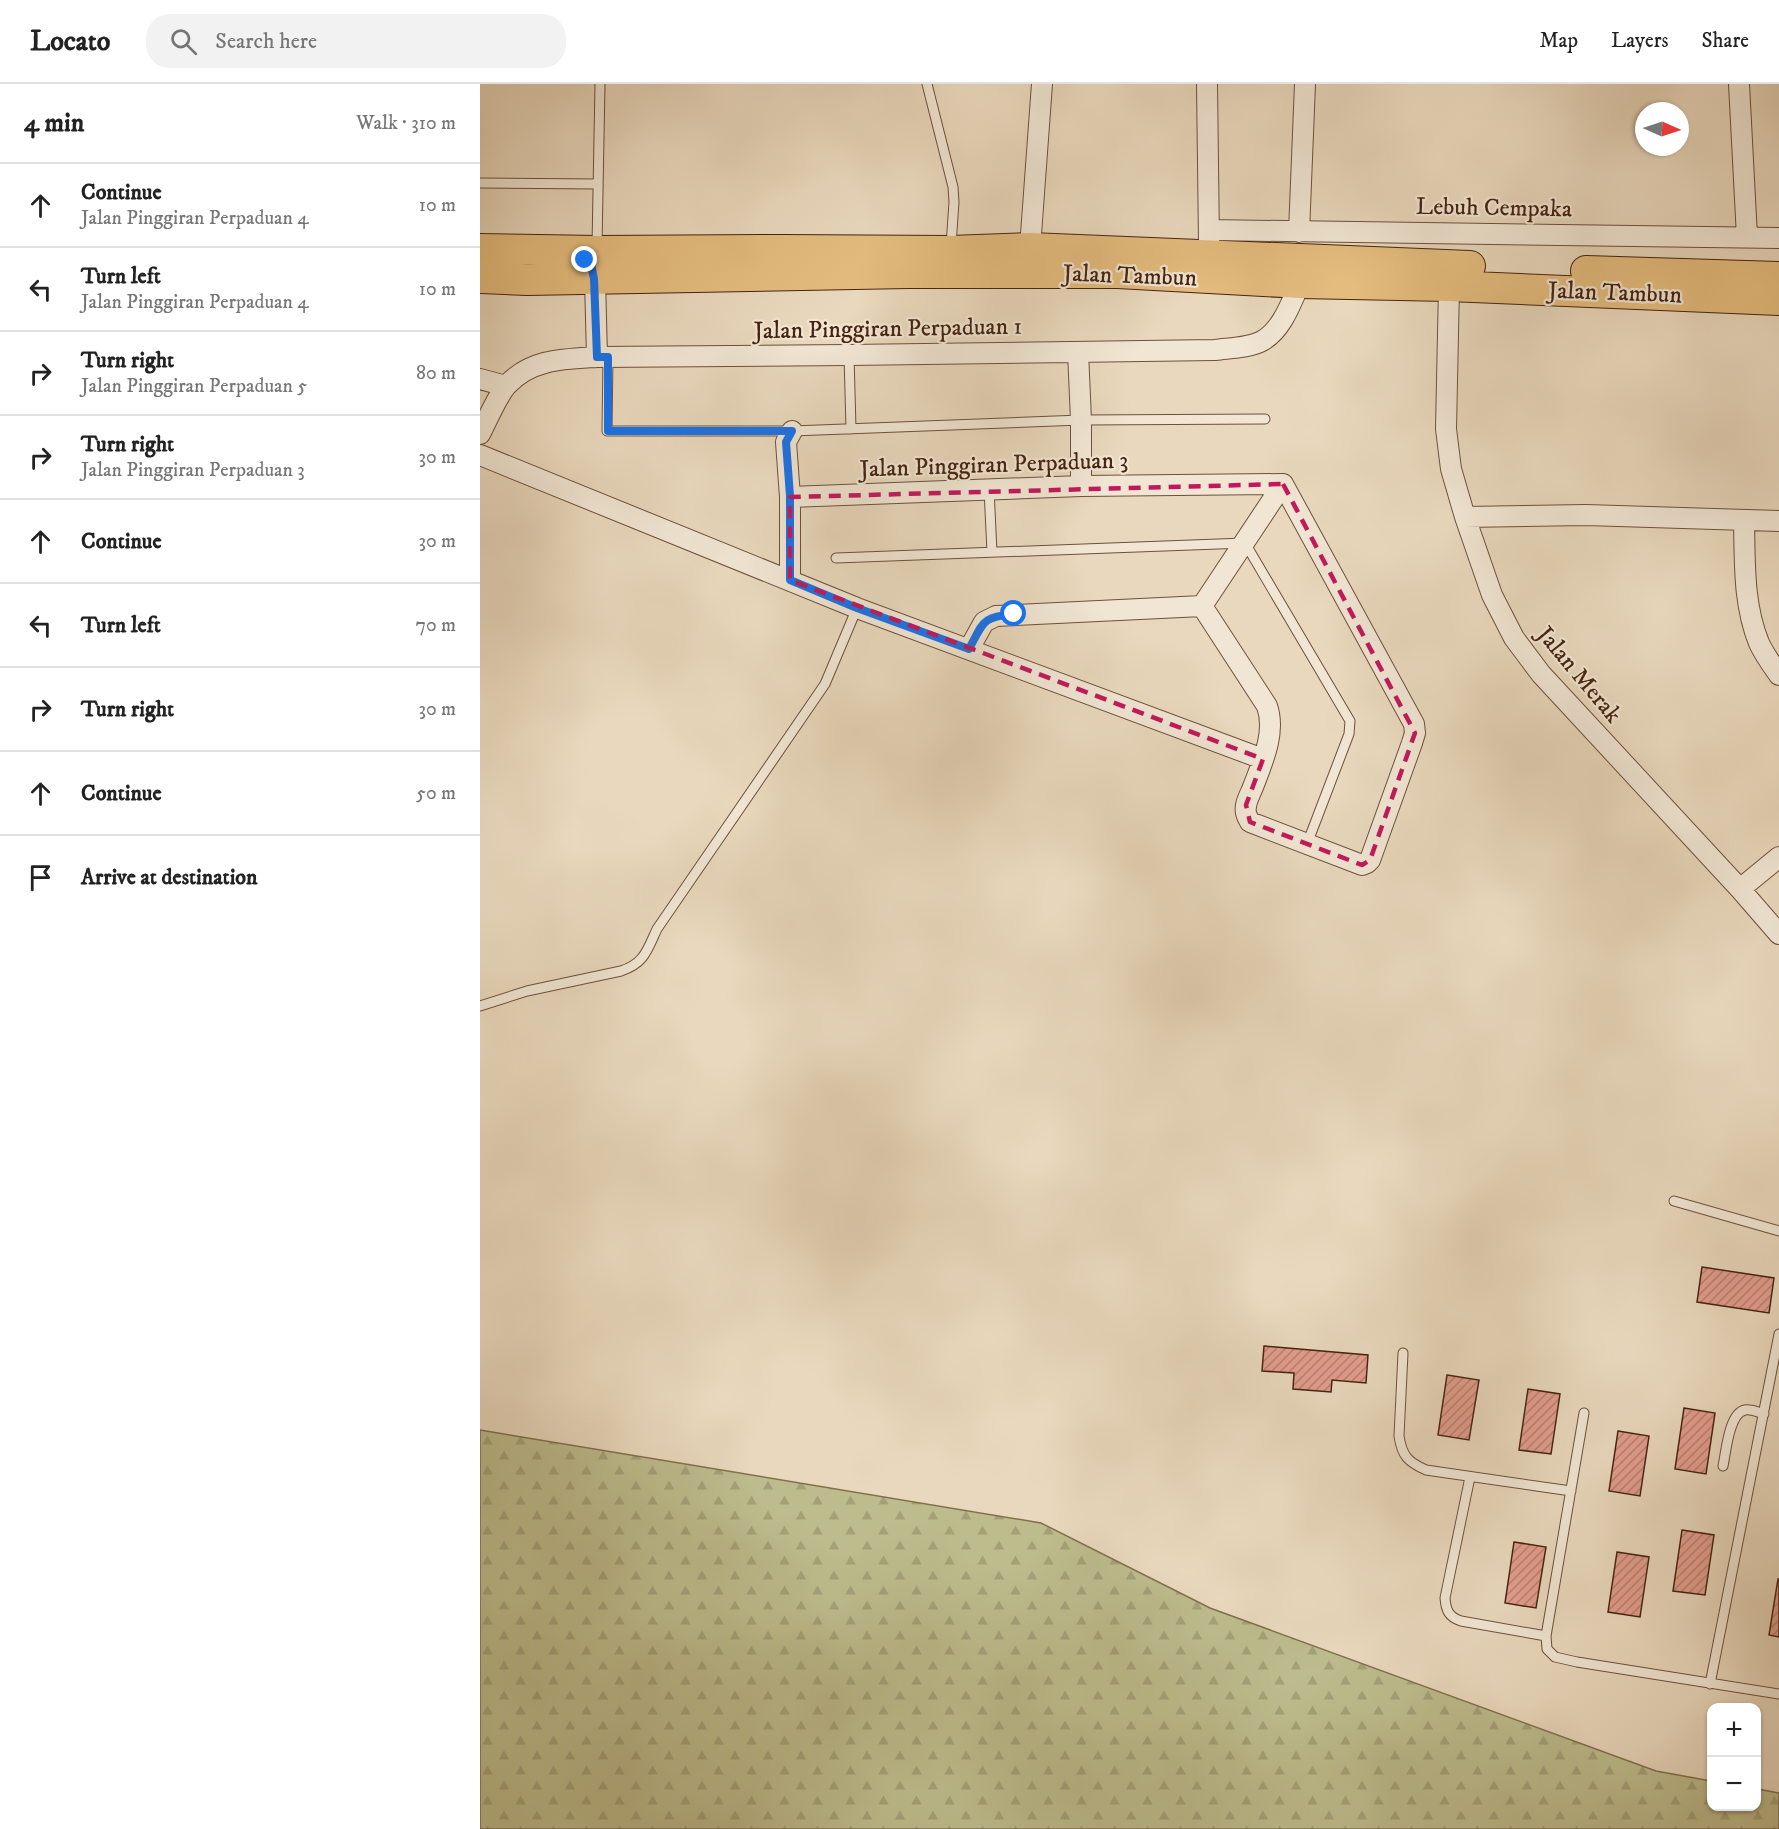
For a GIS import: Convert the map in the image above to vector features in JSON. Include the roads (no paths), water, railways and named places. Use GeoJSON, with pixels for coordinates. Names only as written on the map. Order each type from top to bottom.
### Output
{"type":"FeatureCollection","features":[{"type":"Feature","properties":{"kind":"main road","name":"Jalan Tambun"},"geometry":{"type":"LineString","coordinates":[[480,278],[527,280],[596,265],[781,250],[950,252],[1030,249],[1779,277]]}},
{"type":"Feature","properties":{"kind":"main road"},"geometry":{"type":"LineString","coordinates":[[480,251],[579,258],[596,265]]}},
{"type":"Feature","properties":{"kind":"main road"},"geometry":{"type":"LineString","coordinates":[[891,274],[937,264],[944,261],[950,252],[956,264],[966,268],[1051,270],[1072,273]]}},
{"type":"Feature","properties":{"kind":"main road","name":"Jalan Tambun"},"geometry":{"type":"LineString","coordinates":[[596,265],[782,275],[1072,273],[1209,255],[1300,283],[1449,286],[1779,300]]}},
{"type":"Feature","properties":{"kind":"street"},"geometry":{"type":"LineString","coordinates":[[1030,249],[1042,84]]}},
{"type":"Feature","properties":{"kind":"street"},"geometry":{"type":"LineString","coordinates":[[1207,84],[1209,255]]}},
{"type":"Feature","properties":{"kind":"street"},"geometry":{"type":"LineString","coordinates":[[1299,232],[1305,84]]}},
{"type":"Feature","properties":{"kind":"street"},"geometry":{"type":"LineString","coordinates":[[1739,84],[1747,237]]}},
{"type":"Feature","properties":{"kind":"street","name":"Lebuh Cempaka"},"geometry":{"type":"LineString","coordinates":[[1209,255],[1299,232],[1779,238]]}},
{"type":"Feature","properties":{"kind":"street"},"geometry":{"type":"LineString","coordinates":[[596,265],[602,357]]}},
{"type":"Feature","properties":{"kind":"street","name":"Jalan Pinggiran Perpaduan 1"},"geometry":{"type":"LineString","coordinates":[[480,434],[506,386],[529,367],[555,360],[602,357],[849,356],[1215,350],[1251,345],[1262,341],[1276,329],[1300,283]]}},
{"type":"Feature","properties":{"kind":"street","name":"Jalan Merak"},"geometry":{"type":"LineString","coordinates":[[1449,286],[1446,429],[1451,469],[1492,595],[1514,638],[1541,674],[1779,934]]}},
{"type":"Feature","properties":{"kind":"street"},"geometry":{"type":"LineString","coordinates":[[1078,352],[1081,486]]}},
{"type":"Feature","properties":{"kind":"street"},"geometry":{"type":"LineString","coordinates":[[480,379],[506,386]]}},
{"type":"Feature","properties":{"kind":"street"},"geometry":{"type":"LineString","coordinates":[[790,580],[790,496],[786,442],[792,431]]}},
{"type":"Feature","properties":{"kind":"street"},"geometry":{"type":"LineString","coordinates":[[480,456],[857,608],[1263,759]]}},
{"type":"Feature","properties":{"kind":"street"},"geometry":{"type":"LineString","coordinates":[[1283,484],[1414,724],[1415,733],[1367,863],[1362,865],[1250,822],[1246,814],[1246,805],[1263,759],[1271,727],[1270,716],[1267,705],[1202,606],[1283,484]]}},
{"type":"Feature","properties":{"kind":"street","name":"Jalan Pinggiran Perpaduan 3"},"geometry":{"type":"LineString","coordinates":[[790,496],[1081,486],[1283,484]]}},
{"type":"Feature","properties":{"kind":"street"},"geometry":{"type":"LineString","coordinates":[[1465,517],[1586,515],[1779,521]]}},
{"type":"Feature","properties":{"kind":"street"},"geometry":{"type":"LineString","coordinates":[[1744,520],[1745,582],[1752,621],[1760,645],[1779,675]]}},
{"type":"Feature","properties":{"kind":"street"},"geometry":{"type":"LineString","coordinates":[[969,649],[984,622],[996,616],[1202,606]]}},
{"type":"Feature","properties":{"kind":"street"},"geometry":{"type":"LineString","coordinates":[[1740,889],[1779,857]]}},
{"type":"Feature","properties":{"kind":"lane"},"geometry":{"type":"LineString","coordinates":[[596,265],[600,84]]}},
{"type":"Feature","properties":{"kind":"lane"},"geometry":{"type":"LineString","coordinates":[[927,84],[953,187],[950,252]]}},
{"type":"Feature","properties":{"kind":"lane"},"geometry":{"type":"LineString","coordinates":[[480,183],[598,184]]}},
{"type":"Feature","properties":{"kind":"lane"},"geometry":{"type":"LineString","coordinates":[[849,356],[851,429]]}},
{"type":"Feature","properties":{"kind":"lane"},"geometry":{"type":"LineString","coordinates":[[602,357],[608,431],[792,431],[1081,420],[1265,419]]}},
{"type":"Feature","properties":{"kind":"lane"},"geometry":{"type":"LineString","coordinates":[[989,489],[992,552]]}},
{"type":"Feature","properties":{"kind":"lane"},"geometry":{"type":"LineString","coordinates":[[836,558],[1245,543],[1350,721],[1349,734],[1307,844]]}},
{"type":"Feature","properties":{"kind":"lane"},"geometry":{"type":"LineString","coordinates":[[480,1006],[528,991],[635,966],[646,952],[657,929],[825,684],[857,608]]}},
{"type":"Feature","properties":{"kind":"lane"},"geometry":{"type":"LineString","coordinates":[[1674,1201],[1779,1231]]}},
{"type":"Feature","properties":{"kind":"lane"},"geometry":{"type":"LineString","coordinates":[[1710,1684],[1779,1334]]}},
{"type":"Feature","properties":{"kind":"lane"},"geometry":{"type":"LineString","coordinates":[[1403,1353],[1400,1447],[1404,1456],[1415,1466],[1426,1470],[1571,1491]]}},
{"type":"Feature","properties":{"kind":"lane"},"geometry":{"type":"LineString","coordinates":[[1723,1466],[1735,1417],[1746,1409],[1764,1414]]}},
{"type":"Feature","properties":{"kind":"lane"},"geometry":{"type":"LineString","coordinates":[[1584,1413],[1546,1636],[1547,1650],[1555,1657],[1577,1662],[1779,1694]]}},
{"type":"Feature","properties":{"kind":"lane"},"geometry":{"type":"LineString","coordinates":[[1470,1477],[1445,1598],[1448,1613],[1452,1618],[1461,1621],[1546,1636]]}}]}
